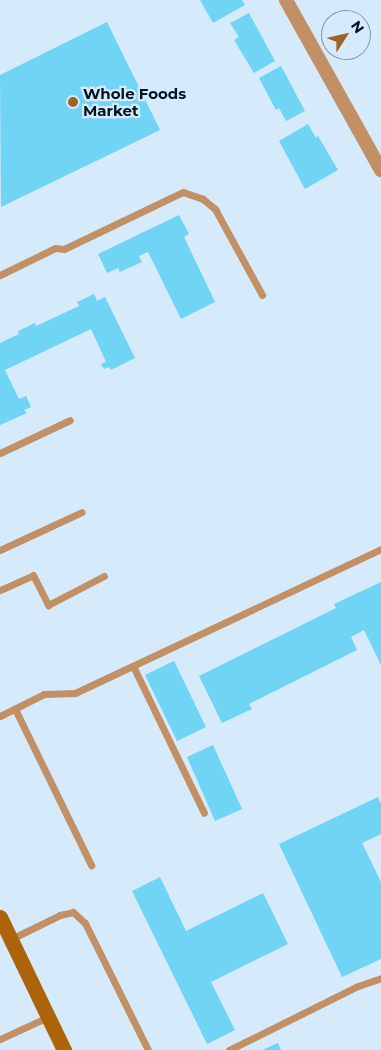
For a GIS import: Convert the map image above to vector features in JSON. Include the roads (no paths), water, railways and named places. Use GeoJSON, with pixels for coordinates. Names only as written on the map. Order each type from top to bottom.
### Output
{"type":"FeatureCollection","features":[{"type":"Feature","properties":{"kind":"street"},"geometry":{"type":"LineString","coordinates":[[286,0],[381,170]]}},
{"type":"Feature","properties":{"kind":"street"},"geometry":{"type":"LineString","coordinates":[[0,917],[64,1050]]}},
{"type":"Feature","properties":{"kind":"lane"},"geometry":{"type":"LineString","coordinates":[[0,276],[55,248],[64,248],[183,192],[204,200],[214,209],[262,295]]}},
{"type":"Feature","properties":{"kind":"lane"},"geometry":{"type":"LineString","coordinates":[[0,453],[70,420]]}},
{"type":"Feature","properties":{"kind":"lane"},"geometry":{"type":"LineString","coordinates":[[0,550],[82,512]]}},
{"type":"Feature","properties":{"kind":"lane"},"geometry":{"type":"LineString","coordinates":[[0,716],[44,694],[75,693],[381,549]]}},
{"type":"Feature","properties":{"kind":"lane"},"geometry":{"type":"LineString","coordinates":[[0,590],[33,575],[48,604],[104,576]]}},
{"type":"Feature","properties":{"kind":"lane"},"geometry":{"type":"LineString","coordinates":[[133,666],[204,813]]}},
{"type":"Feature","properties":{"kind":"lane"},"geometry":{"type":"LineString","coordinates":[[15,709],[91,865]]}},
{"type":"Feature","properties":{"kind":"lane"},"geometry":{"type":"LineString","coordinates":[[11,940],[60,915],[73,912],[86,923],[148,1050]]}},
{"type":"Feature","properties":{"kind":"lane"},"geometry":{"type":"LineString","coordinates":[[229,1050],[358,986],[381,978]]}},
{"type":"Feature","properties":{"kind":"lane"},"geometry":{"type":"LineString","coordinates":[[0,1040],[48,1017]]}},
{"type":"Feature","properties":{"kind":"place","name":"Whole Foods Market"},"geometry":{"type":"Point","coordinates":[73,102]}}]}
